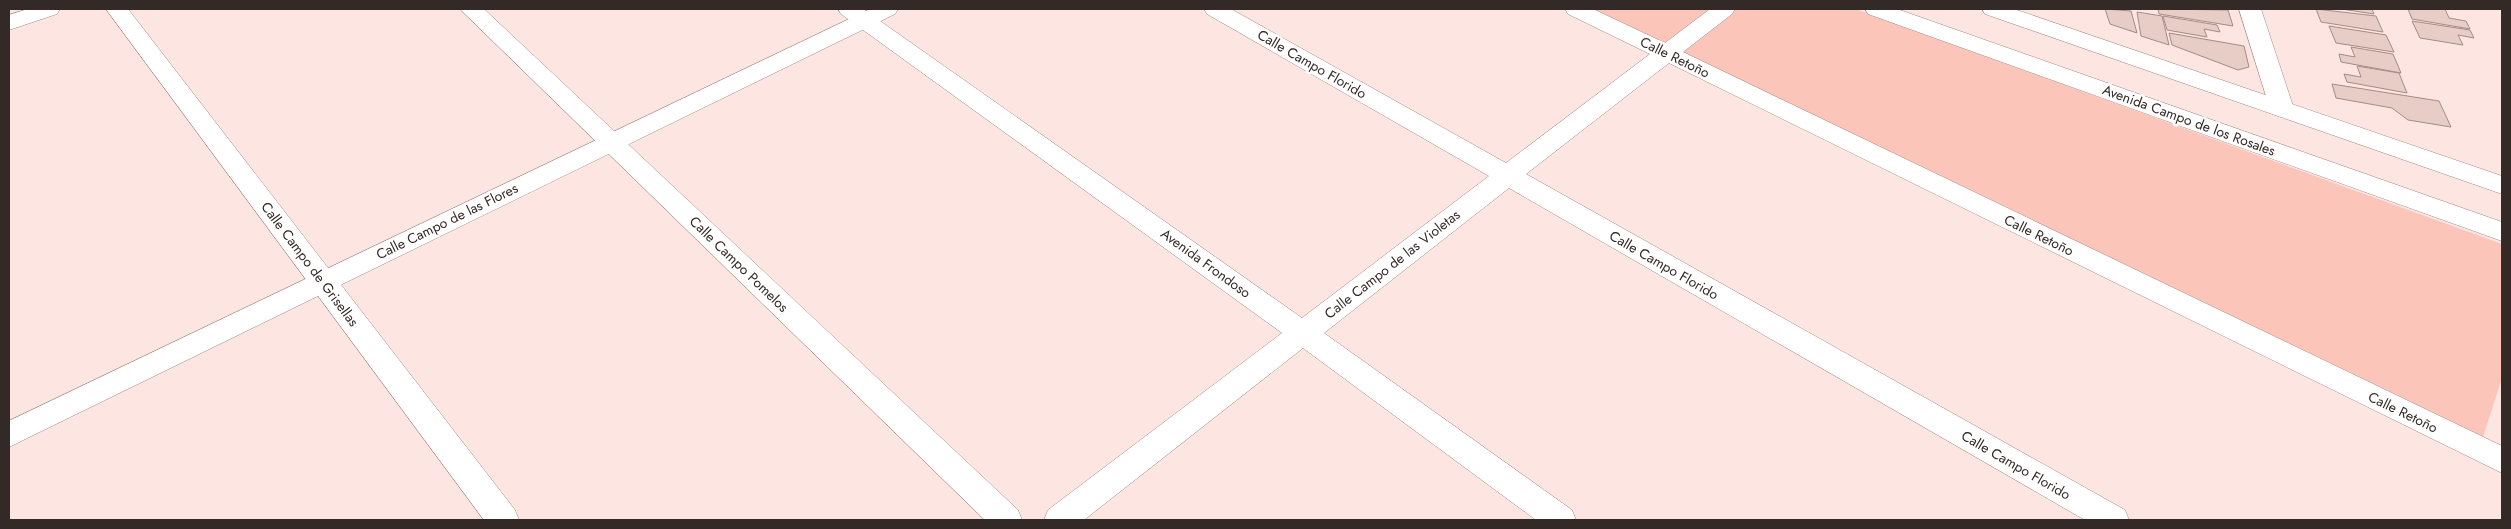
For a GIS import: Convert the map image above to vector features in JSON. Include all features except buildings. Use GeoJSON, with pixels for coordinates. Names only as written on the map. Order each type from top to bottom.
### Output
{"type":"FeatureCollection","features":[{"type":"Feature","properties":{"kind":"street"},"geometry":{"type":"LineString","coordinates":[[9,23],[49,9]]}},
{"type":"Feature","properties":{"kind":"street","name":"Calle Campo de Grisellas"},"geometry":{"type":"LineString","coordinates":[[117,9],[503,520]]}},
{"type":"Feature","properties":{"kind":"street","name":"Calle Campo Pomelos"},"geometry":{"type":"LineString","coordinates":[[472,9],[1006,520]]}},
{"type":"Feature","properties":{"kind":"street","name":"Calle Campo Florido"},"geometry":{"type":"LineString","coordinates":[[1216,9],[2113,520]]}},
{"type":"Feature","properties":{"kind":"street","name":"Calle Retoño"},"geometry":{"type":"LineString","coordinates":[[1576,9],[2502,460]]}},
{"type":"Feature","properties":{"kind":"street","name":"Calle Campo de las Violetas"},"geometry":{"type":"LineString","coordinates":[[1060,520],[1724,9]]}},
{"type":"Feature","properties":{"kind":"street","name":"Avenida Campo de los Rosales"},"geometry":{"type":"LineString","coordinates":[[1876,9],[2502,232]]}},
{"type":"Feature","properties":{"kind":"street"},"geometry":{"type":"LineString","coordinates":[[1993,9],[2502,185]]}},
{"type":"Feature","properties":{"kind":"street"},"geometry":{"type":"LineString","coordinates":[[2250,9],[2282,109]]}},
{"type":"Feature","properties":{"kind":"street","name":"Calle Campo de las Flores"},"geometry":{"type":"LineString","coordinates":[[9,435],[611,142],[867,12]]}},
{"type":"Feature","properties":{"kind":"street","name":"Avenida Frondoso"},"geometry":{"type":"LineString","coordinates":[[867,12],[1560,520]]}},
{"type":"Feature","properties":{"kind":"shaded area"},"geometry":{"type":"Polygon","coordinates":[[[1591,9],[1856,9],[2502,244],[2502,378],[2482,440],[1591,9]]]}}]}
